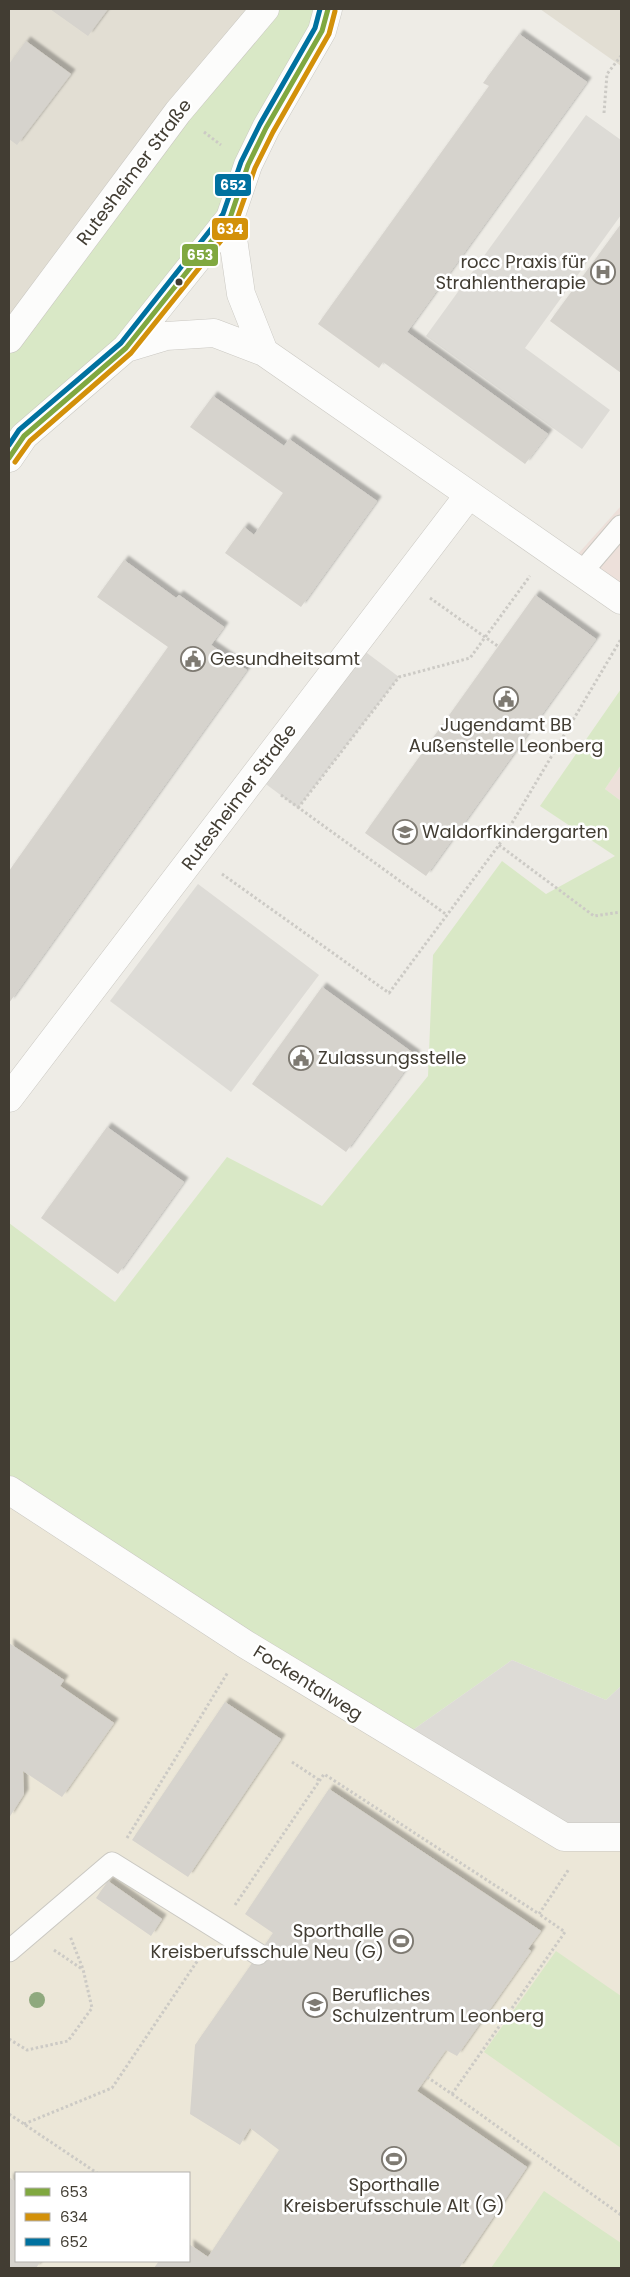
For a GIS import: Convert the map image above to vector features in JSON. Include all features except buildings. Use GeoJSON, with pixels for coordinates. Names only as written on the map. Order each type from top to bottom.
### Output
{"type":"FeatureCollection","features":[{"type":"Feature","properties":{"kind":"street","name":"Rutesheimer Straße"},"geometry":{"type":"LineString","coordinates":[[9,339],[178,112],[265,9]]}},
{"type":"Feature","properties":{"kind":"street"},"geometry":{"type":"LineString","coordinates":[[9,458],[24,436],[126,348],[230,218],[248,166],[266,128],[322,31],[328,9]]}},
{"type":"Feature","properties":{"kind":"street"},"geometry":{"type":"LineString","coordinates":[[230,218],[241,294],[264,352]]}},
{"type":"Feature","properties":{"kind":"street"},"geometry":{"type":"LineString","coordinates":[[126,348],[166,336],[214,333],[264,352],[468,496],[550,549],[621,600]]}},
{"type":"Feature","properties":{"kind":"street","name":"Rutesheimer Straße"},"geometry":{"type":"LineString","coordinates":[[9,1098],[468,496]]}},
{"type":"Feature","properties":{"kind":"street","name":"Fockentalweg"},"geometry":{"type":"LineString","coordinates":[[9,1490],[245,1644],[564,1836],[621,1837]]}},
{"type":"Feature","properties":{"kind":"lane"},"geometry":{"type":"LineString","coordinates":[[581,573],[621,526]]}},
{"type":"Feature","properties":{"kind":"lane"},"geometry":{"type":"LineString","coordinates":[[9,1951],[112,1863],[258,1954]]}},
{"type":"Feature","properties":{"kind":"path"},"geometry":{"type":"LineString","coordinates":[[604,113],[607,74],[621,56]]}},
{"type":"Feature","properties":{"kind":"path"},"geometry":{"type":"LineString","coordinates":[[178,112],[248,166]]}},
{"type":"Feature","properties":{"kind":"path"},"geometry":{"type":"LineString","coordinates":[[298,808],[399,677],[470,658],[550,549]]}},
{"type":"Feature","properties":{"kind":"path"},"geometry":{"type":"LineString","coordinates":[[404,579],[498,647]]}},
{"type":"Feature","properties":{"kind":"path"},"geometry":{"type":"LineString","coordinates":[[194,855],[389,993],[499,845],[621,639]]}},
{"type":"Feature","properties":{"kind":"path"},"geometry":{"type":"LineString","coordinates":[[255,776],[446,915]]}},
{"type":"Feature","properties":{"kind":"path"},"geometry":{"type":"LineString","coordinates":[[499,845],[594,916],[621,912]]}},
{"type":"Feature","properties":{"kind":"path"},"geometry":{"type":"LineString","coordinates":[[112,1863],[245,1644]]}},
{"type":"Feature","properties":{"kind":"path"},"geometry":{"type":"LineString","coordinates":[[292,1762],[319,1780]]}},
{"type":"Feature","properties":{"kind":"path"},"geometry":{"type":"LineString","coordinates":[[324,1774],[565,1932],[452,2094]]}},
{"type":"Feature","properties":{"kind":"path"},"geometry":{"type":"LineString","coordinates":[[539,1914],[569,1869]]}},
{"type":"Feature","properties":{"kind":"path"},"geometry":{"type":"LineString","coordinates":[[9,2038],[27,2050],[68,2041],[92,2008],[83,1969],[70,1936],[75,1928]]}},
{"type":"Feature","properties":{"kind":"path"},"geometry":{"type":"LineString","coordinates":[[427,2077],[621,2215]]}},
{"type":"Feature","properties":{"kind":"path"},"geometry":{"type":"LineString","coordinates":[[24,2124],[112,2088]]}},
{"type":"Feature","properties":{"kind":"path"},"geometry":{"type":"LineString","coordinates":[[9,2114],[96,2172]]}},
{"type":"Feature","properties":{"kind":"shaded area"},"geometry":{"type":"Polygon","coordinates":[[[9,9],[288,9],[9,339],[9,9]]]}},
{"type":"Feature","properties":{"kind":"shaded area"},"geometry":{"type":"Polygon","coordinates":[[[540,9],[621,9],[621,66],[540,9]]]}},
{"type":"Feature","properties":{"kind":"shaded area"},"geometry":{"type":"Polygon","coordinates":[[[586,115],[621,140],[621,215],[525,348],[610,410],[582,449],[426,336],[586,115]]]}},
{"type":"Feature","properties":{"kind":"shaded area"},"geometry":{"type":"Polygon","coordinates":[[[621,506],[621,586],[578,554],[621,506]]]}},
{"type":"Feature","properties":{"kind":"shaded area"},"geometry":{"type":"Polygon","coordinates":[[[355,644],[399,677],[298,808],[255,776],[355,644]]]}},
{"type":"Feature","properties":{"kind":"shaded area"},"geometry":{"type":"Polygon","coordinates":[[[621,765],[621,801],[605,789],[621,765]]]}},
{"type":"Feature","properties":{"kind":"shaded area"},"geometry":{"type":"Polygon","coordinates":[[[198,884],[319,975],[231,1092],[110,1001],[198,884]]]}},
{"type":"Feature","properties":{"kind":"shaded area","name":"Berufliches Schulzentrum Leonberg"},"geometry":{"type":"Polygon","coordinates":[[[9,1490],[245,1644],[621,1837],[621,2268],[9,2268],[9,1490]]]}},
{"type":"Feature","properties":{"kind":"shaded area"},"geometry":{"type":"Polygon","coordinates":[[[512,1660],[606,1700],[621,1686],[621,1837],[564,1837],[400,1739],[512,1660]]]}},
{"type":"Feature","properties":{"kind":"green space"},"geometry":{"type":"Polygon","coordinates":[[[265,9],[328,9],[230,218],[9,458],[9,339],[265,9]]]}},
{"type":"Feature","properties":{"kind":"green space"},"geometry":{"type":"Polygon","coordinates":[[[621,689],[621,765],[605,789],[621,801],[621,1686],[606,1700],[512,1660],[400,1739],[9,1490],[9,1223],[115,1302],[227,1157],[322,1206],[428,1076],[433,955],[502,861],[546,894],[615,856],[540,806],[621,689]]]}},
{"type":"Feature","properties":{"kind":"green space"},"geometry":{"type":"Polygon","coordinates":[[[556,1951],[621,1996],[621,2148],[484,2052],[556,1951]]]}},
{"type":"Feature","properties":{"kind":"green space"},"geometry":{"type":"Polygon","coordinates":[[[544,2191],[621,2243],[621,2268],[491,2268],[544,2191]]]}},
{"type":"Feature","properties":{"kind":"transit line","name":"652"},"geometry":{"type":"LineString","coordinates":[[9,445],[19,430],[121,343],[223,214],[241,162],[260,124],[315,28],[320,9]]}},
{"type":"Feature","properties":{"kind":"transit line","name":"653"},"geometry":{"type":"LineString","coordinates":[[9,458],[24,436],[126,348],[230,218],[248,165],[266,128],[322,31],[328,9]]}},
{"type":"Feature","properties":{"kind":"transit line","name":"634"},"geometry":{"type":"LineString","coordinates":[[15,462],[30,441],[131,353],[236,222],[255,168],[273,132],[329,34],[335,11]]}},
{"type":"Feature","properties":{"kind":"place","name":"rocc Praxis für Strahlentherapie"},"geometry":{"type":"Point","coordinates":[603,272]}},
{"type":"Feature","properties":{"kind":"place","name":"Gesundheitsamt"},"geometry":{"type":"Point","coordinates":[193,659]}},
{"type":"Feature","properties":{"kind":"place","name":"Jugendamt BB Außenstelle Leonberg"},"geometry":{"type":"Point","coordinates":[506,699]}},
{"type":"Feature","properties":{"kind":"place","name":"Waldorfkindergarten"},"geometry":{"type":"Point","coordinates":[405,832]}},
{"type":"Feature","properties":{"kind":"place","name":"Zulassungsstelle"},"geometry":{"type":"Point","coordinates":[301,1058]}},
{"type":"Feature","properties":{"kind":"place","name":"Sporthalle Kreisberufsschule Neu (G)"},"geometry":{"type":"Point","coordinates":[401,1941]}},
{"type":"Feature","properties":{"kind":"place","name":"Berufliches Schulzentrum Leonberg"},"geometry":{"type":"Point","coordinates":[315,2005]}},
{"type":"Feature","properties":{"kind":"place","name":"Sporthalle Kreisberufsschule Alt (G)"},"geometry":{"type":"Point","coordinates":[394,2159]}}]}
